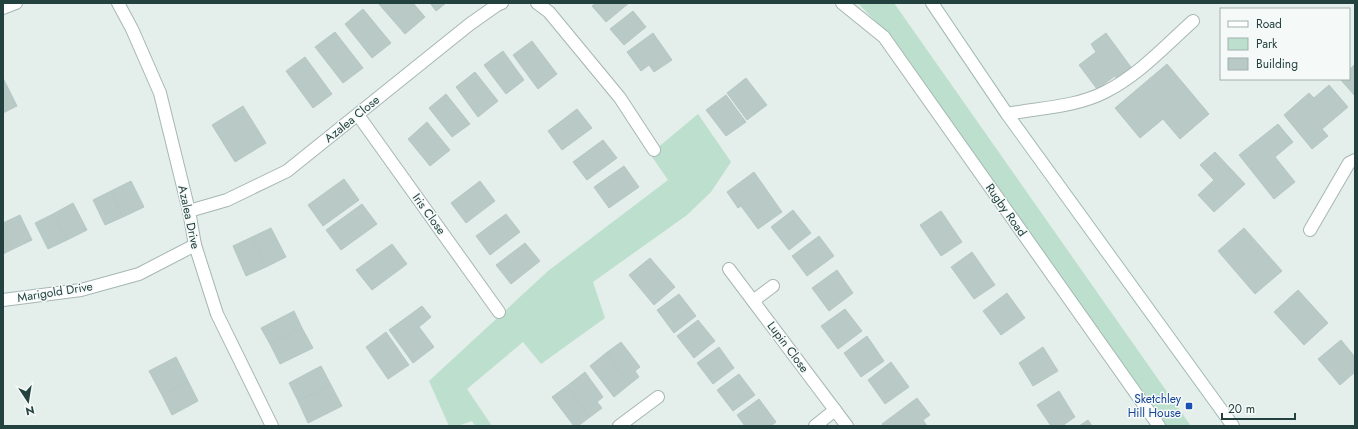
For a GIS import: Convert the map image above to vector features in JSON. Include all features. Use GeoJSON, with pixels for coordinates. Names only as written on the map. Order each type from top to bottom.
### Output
{"type":"FeatureCollection","features":[{"type":"Feature","properties":{"kind":"street"},"geometry":{"type":"LineString","coordinates":[[3,8],[16,3]]}},
{"type":"Feature","properties":{"kind":"street","name":"Azalea Drive"},"geometry":{"type":"LineString","coordinates":[[118,3],[132,29],[160,93],[188,210],[194,245],[216,314],[272,426]]}},
{"type":"Feature","properties":{"kind":"street","name":"Azalea Close"},"geometry":{"type":"LineString","coordinates":[[188,210],[227,200],[287,171],[470,24],[502,3]]}},
{"type":"Feature","properties":{"kind":"street"},"geometry":{"type":"LineString","coordinates":[[537,3],[549,12],[620,98],[654,150]]}},
{"type":"Feature","properties":{"kind":"street","name":"Rugby Road"},"geometry":{"type":"LineString","coordinates":[[842,3],[884,37],[1159,426]]}},
{"type":"Feature","properties":{"kind":"street"},"geometry":{"type":"LineString","coordinates":[[932,3],[1007,114],[1233,426]]}},
{"type":"Feature","properties":{"kind":"street"},"geometry":{"type":"LineString","coordinates":[[1007,114],[1077,102],[1105,92],[1135,73],[1193,20]]}},
{"type":"Feature","properties":{"kind":"street","name":"Iris Close"},"geometry":{"type":"LineString","coordinates":[[358,115],[499,312]]}},
{"type":"Feature","properties":{"kind":"street"},"geometry":{"type":"LineString","coordinates":[[1310,230],[1349,163],[1355,160]]}},
{"type":"Feature","properties":{"kind":"street","name":"Marigold Drive"},"geometry":{"type":"LineString","coordinates":[[3,300],[81,290],[138,274],[194,245]]}},
{"type":"Feature","properties":{"kind":"street","name":"Lupin Close"},"geometry":{"type":"LineString","coordinates":[[729,269],[847,426]]}},
{"type":"Feature","properties":{"kind":"street"},"geometry":{"type":"LineString","coordinates":[[753,301],[773,286]]}},
{"type":"Feature","properties":{"kind":"street"},"geometry":{"type":"LineString","coordinates":[[619,426],[658,397]]}},
{"type":"Feature","properties":{"kind":"street"},"geometry":{"type":"LineString","coordinates":[[815,426],[835,410]]}},
{"type":"Feature","properties":{"kind":"green space"},"geometry":{"type":"Polygon","coordinates":[[[858,3],[894,3],[1191,426],[1164,426],[886,33],[858,3]]]}},
{"type":"Feature","properties":{"kind":"green space"},"geometry":{"type":"Polygon","coordinates":[[[698,114],[731,162],[711,192],[687,215],[593,282],[605,318],[541,364],[523,342],[467,389],[492,426],[475,426],[472,421],[458,426],[449,426],[429,381],[548,271],[668,180],[650,154],[698,114]]]}},
{"type":"Feature","properties":{"kind":"building"},"geometry":{"type":"Polygon","coordinates":[[[378,3],[413,3],[425,17],[405,34],[378,3]]]}},
{"type":"Feature","properties":{"kind":"building"},"geometry":{"type":"Polygon","coordinates":[[[430,3],[446,3],[436,11],[430,3]]]}},
{"type":"Feature","properties":{"kind":"building"},"geometry":{"type":"Polygon","coordinates":[[[596,3],[629,3],[606,22],[592,6],[596,3]]]}},
{"type":"Feature","properties":{"kind":"building"},"geometry":{"type":"Polygon","coordinates":[[[363,9],[391,43],[372,58],[345,24],[363,9]]]}},
{"type":"Feature","properties":{"kind":"building"},"geometry":{"type":"Polygon","coordinates":[[[633,11],[646,27],[624,45],[610,29],[633,11]]]}},
{"type":"Feature","properties":{"kind":"building"},"geometry":{"type":"Polygon","coordinates":[[[335,32],[363,68],[343,83],[315,47],[335,32]]]}},
{"type":"Feature","properties":{"kind":"building"},"geometry":{"type":"Polygon","coordinates":[[[653,33],[672,60],[654,72],[649,65],[641,71],[627,52],[653,33]]]}},
{"type":"Feature","properties":{"kind":"building"},"geometry":{"type":"Polygon","coordinates":[[[1106,33],[1133,70],[1118,81],[1115,76],[1097,89],[1079,65],[1096,52],[1091,44],[1106,33]]]}},
{"type":"Feature","properties":{"kind":"building"},"geometry":{"type":"Polygon","coordinates":[[[532,41],[557,74],[538,89],[513,55],[532,41]]]}},
{"type":"Feature","properties":{"kind":"building"},"geometry":{"type":"Polygon","coordinates":[[[503,51],[524,80],[506,94],[484,65],[503,51]]]}},
{"type":"Feature","properties":{"kind":"building"},"geometry":{"type":"Polygon","coordinates":[[[305,57],[332,94],[313,108],[286,71],[305,57]]]}},
{"type":"Feature","properties":{"kind":"building"},"geometry":{"type":"Polygon","coordinates":[[[1167,64],[1209,114],[1180,139],[1163,119],[1140,138],[1115,108],[1167,64]]]}},
{"type":"Feature","properties":{"kind":"building"},"geometry":{"type":"Polygon","coordinates":[[[1355,64],[1355,96],[1341,80],[1350,80],[1350,69],[1355,64]]]}},
{"type":"Feature","properties":{"kind":"building"},"geometry":{"type":"Polygon","coordinates":[[[475,72],[498,101],[478,117],[456,87],[475,72]]]}},
{"type":"Feature","properties":{"kind":"building"},"geometry":{"type":"Polygon","coordinates":[[[3,78],[17,106],[3,113],[3,78]]]}},
{"type":"Feature","properties":{"kind":"building"},"geometry":{"type":"Polygon","coordinates":[[[746,78],[767,105],[747,120],[727,93],[746,78]]]}},
{"type":"Feature","properties":{"kind":"building"},"geometry":{"type":"Polygon","coordinates":[[[1329,85],[1348,107],[1322,129],[1328,136],[1312,149],[1284,115],[1309,93],[1314,98],[1329,85]]]}},
{"type":"Feature","properties":{"kind":"building"},"geometry":{"type":"Polygon","coordinates":[[[446,94],[470,124],[452,137],[429,108],[446,94]]]}},
{"type":"Feature","properties":{"kind":"building"},"geometry":{"type":"Polygon","coordinates":[[[726,95],[746,122],[726,136],[706,110],[726,95]]]}},
{"type":"Feature","properties":{"kind":"building"},"geometry":{"type":"Polygon","coordinates":[[[243,106],[266,143],[235,162],[212,125],[243,106]]]}},
{"type":"Feature","properties":{"kind":"building"},"geometry":{"type":"Polygon","coordinates":[[[577,109],[592,128],[562,150],[548,131],[577,109]]]}},
{"type":"Feature","properties":{"kind":"building"},"geometry":{"type":"Polygon","coordinates":[[[427,122],[450,150],[430,166],[408,139],[427,122]]]}},
{"type":"Feature","properties":{"kind":"building"},"geometry":{"type":"Polygon","coordinates":[[[1278,124],[1293,142],[1275,157],[1295,182],[1274,199],[1239,155],[1278,124]]]}},
{"type":"Feature","properties":{"kind":"building"},"geometry":{"type":"Polygon","coordinates":[[[603,140],[617,158],[587,180],[573,162],[603,140]]]}},
{"type":"Feature","properties":{"kind":"building"},"geometry":{"type":"Polygon","coordinates":[[[1215,152],[1245,184],[1214,212],[1198,195],[1214,180],[1200,165],[1215,152]]]}},
{"type":"Feature","properties":{"kind":"building"},"geometry":{"type":"Polygon","coordinates":[[[624,166],[639,187],[609,208],[594,187],[624,166]]]}},
{"type":"Feature","properties":{"kind":"building"},"geometry":{"type":"Polygon","coordinates":[[[754,172],[782,212],[758,229],[741,206],[738,208],[727,192],[754,172]]]}},
{"type":"Feature","properties":{"kind":"building"},"geometry":{"type":"Polygon","coordinates":[[[344,179],[359,200],[323,226],[308,205],[344,179]]]}},
{"type":"Feature","properties":{"kind":"building"},"geometry":{"type":"Polygon","coordinates":[[[131,181],[144,207],[123,217],[111,191],[131,181]]]}},
{"type":"Feature","properties":{"kind":"building"},"geometry":{"type":"Polygon","coordinates":[[[480,181],[495,201],[466,223],[451,203],[480,181]]]}},
{"type":"Feature","properties":{"kind":"building"},"geometry":{"type":"Polygon","coordinates":[[[111,191],[123,217],[105,225],[93,200],[111,191]]]}},
{"type":"Feature","properties":{"kind":"building"},"geometry":{"type":"Polygon","coordinates":[[[73,203],[87,230],[67,240],[53,214],[73,203]]]}},
{"type":"Feature","properties":{"kind":"building"},"geometry":{"type":"Polygon","coordinates":[[[362,204],[377,224],[341,250],[326,230],[362,204]]]}},
{"type":"Feature","properties":{"kind":"building"},"geometry":{"type":"Polygon","coordinates":[[[793,210],[811,233],[789,250],[771,227],[793,210]]]}},
{"type":"Feature","properties":{"kind":"building"},"geometry":{"type":"Polygon","coordinates":[[[941,211],[962,242],[941,256],[920,225],[941,211]]]}},
{"type":"Feature","properties":{"kind":"building"},"geometry":{"type":"Polygon","coordinates":[[[53,214],[67,240],[48,249],[35,223],[53,214]]]}},
{"type":"Feature","properties":{"kind":"building"},"geometry":{"type":"Polygon","coordinates":[[[506,214],[520,232],[490,255],[476,236],[506,214]]]}},
{"type":"Feature","properties":{"kind":"building"},"geometry":{"type":"Polygon","coordinates":[[[20,215],[32,240],[11,250],[3,235],[3,223],[20,215]]]}},
{"type":"Feature","properties":{"kind":"building"},"geometry":{"type":"Polygon","coordinates":[[[271,228],[286,257],[266,267],[252,237],[271,228]]]}},
{"type":"Feature","properties":{"kind":"building"},"geometry":{"type":"Polygon","coordinates":[[[1244,228],[1282,271],[1255,294],[1218,251],[1244,228]]]}},
{"type":"Feature","properties":{"kind":"building"},"geometry":{"type":"Polygon","coordinates":[[[3,235],[11,250],[3,254],[3,235]]]}},
{"type":"Feature","properties":{"kind":"building"},"geometry":{"type":"Polygon","coordinates":[[[819,236],[834,256],[807,276],[792,256],[819,236]]]}},
{"type":"Feature","properties":{"kind":"building"},"geometry":{"type":"Polygon","coordinates":[[[252,237],[266,267],[246,276],[233,246],[252,237]]]}},
{"type":"Feature","properties":{"kind":"building"},"geometry":{"type":"Polygon","coordinates":[[[525,243],[540,261],[511,284],[496,265],[525,243]]]}},
{"type":"Feature","properties":{"kind":"building"},"geometry":{"type":"Polygon","coordinates":[[[392,244],[407,264],[372,290],[356,270],[392,244]]]}},
{"type":"Feature","properties":{"kind":"building"},"geometry":{"type":"Polygon","coordinates":[[[972,252],[995,285],[974,299],[951,267],[972,252]]]}},
{"type":"Feature","properties":{"kind":"building"},"geometry":{"type":"Polygon","coordinates":[[[650,258],[675,287],[654,305],[629,275],[650,258]]]}},
{"type":"Feature","properties":{"kind":"building"},"geometry":{"type":"Polygon","coordinates":[[[837,270],[853,293],[829,311],[812,288],[837,270]]]}},
{"type":"Feature","properties":{"kind":"building"},"geometry":{"type":"Polygon","coordinates":[[[1298,290],[1328,323],[1304,345],[1274,312],[1298,290]]]}},
{"type":"Feature","properties":{"kind":"building"},"geometry":{"type":"Polygon","coordinates":[[[1007,293],[1025,318],[1001,335],[983,311],[1007,293]]]}},
{"type":"Feature","properties":{"kind":"building"},"geometry":{"type":"Polygon","coordinates":[[[679,294],[696,316],[674,333],[657,310],[679,294]]]}},
{"type":"Feature","properties":{"kind":"building"},"geometry":{"type":"Polygon","coordinates":[[[422,306],[431,317],[419,327],[434,347],[413,363],[389,330],[422,306]]]}},
{"type":"Feature","properties":{"kind":"building"},"geometry":{"type":"Polygon","coordinates":[[[845,309],[862,331],[838,349],[821,326],[845,309]]]}},
{"type":"Feature","properties":{"kind":"building"},"geometry":{"type":"Polygon","coordinates":[[[294,311],[302,328],[270,344],[261,328],[294,311]]]}},
{"type":"Feature","properties":{"kind":"building"},"geometry":{"type":"Polygon","coordinates":[[[698,320],[715,341],[694,358],[677,336],[698,320]]]}},
{"type":"Feature","properties":{"kind":"building"},"geometry":{"type":"Polygon","coordinates":[[[302,328],[313,348],[280,364],[270,344],[302,328]]]}},
{"type":"Feature","properties":{"kind":"building"},"geometry":{"type":"Polygon","coordinates":[[[386,332],[409,365],[388,379],[366,347],[386,332]]]}},
{"type":"Feature","properties":{"kind":"building"},"geometry":{"type":"Polygon","coordinates":[[[867,336],[884,361],[861,377],[844,353],[867,336]]]}},
{"type":"Feature","properties":{"kind":"building"},"geometry":{"type":"Polygon","coordinates":[[[1341,340],[1355,357],[1355,372],[1340,385],[1318,359],[1341,340]]]}},
{"type":"Feature","properties":{"kind":"building"},"geometry":{"type":"Polygon","coordinates":[[[621,342],[640,367],[635,371],[639,377],[630,384],[606,353],[621,342]]]}},
{"type":"Feature","properties":{"kind":"building"},"geometry":{"type":"Polygon","coordinates":[[[719,347],[734,368],[713,384],[697,363],[719,347]]]}},
{"type":"Feature","properties":{"kind":"building"},"geometry":{"type":"Polygon","coordinates":[[[1043,347],[1058,371],[1033,386],[1019,363],[1043,347]]]}},
{"type":"Feature","properties":{"kind":"building"},"geometry":{"type":"Polygon","coordinates":[[[606,353],[630,384],[614,397],[590,366],[606,353]]]}},
{"type":"Feature","properties":{"kind":"building"},"geometry":{"type":"Polygon","coordinates":[[[176,357],[188,381],[162,395],[149,371],[176,357]]]}},
{"type":"Feature","properties":{"kind":"building"},"geometry":{"type":"Polygon","coordinates":[[[891,362],[909,387],[885,404],[868,380],[891,362]]]}},
{"type":"Feature","properties":{"kind":"building"},"geometry":{"type":"Polygon","coordinates":[[[321,366],[331,385],[298,401],[289,383],[321,366]]]}},
{"type":"Feature","properties":{"kind":"building"},"geometry":{"type":"Polygon","coordinates":[[[585,372],[603,397],[597,402],[602,408],[590,417],[567,386],[585,372]]]}},
{"type":"Feature","properties":{"kind":"building"},"geometry":{"type":"Polygon","coordinates":[[[739,374],[755,395],[733,411],[717,390],[739,374]]]}},
{"type":"Feature","properties":{"kind":"building"},"geometry":{"type":"Polygon","coordinates":[[[188,381],[198,401],[172,415],[162,395],[188,381]]]}},
{"type":"Feature","properties":{"kind":"building"},"geometry":{"type":"Polygon","coordinates":[[[331,385],[342,406],[308,423],[298,401],[331,385]]]}},
{"type":"Feature","properties":{"kind":"building"},"geometry":{"type":"Polygon","coordinates":[[[567,386],[590,417],[578,426],[574,426],[552,397],[567,386]]]}},
{"type":"Feature","properties":{"kind":"building"},"geometry":{"type":"Polygon","coordinates":[[[1059,391],[1075,417],[1062,426],[1051,426],[1037,405],[1059,391]]]}},
{"type":"Feature","properties":{"kind":"building"},"geometry":{"type":"Polygon","coordinates":[[[917,398],[930,415],[923,420],[927,426],[883,426],[882,424],[917,398]]]}},
{"type":"Feature","properties":{"kind":"building"},"geometry":{"type":"Polygon","coordinates":[[[759,399],[776,422],[771,426],[745,426],[737,415],[759,399]]]}},
{"type":"Feature","properties":{"kind":"building"},"geometry":{"type":"Polygon","coordinates":[[[1088,420],[1092,426],[1079,426],[1088,420]]]}},
{"type":"Feature","properties":{"kind":"place","name":"Sketchley Hill House"},"geometry":{"type":"Point","coordinates":[1189,406]}}]}
